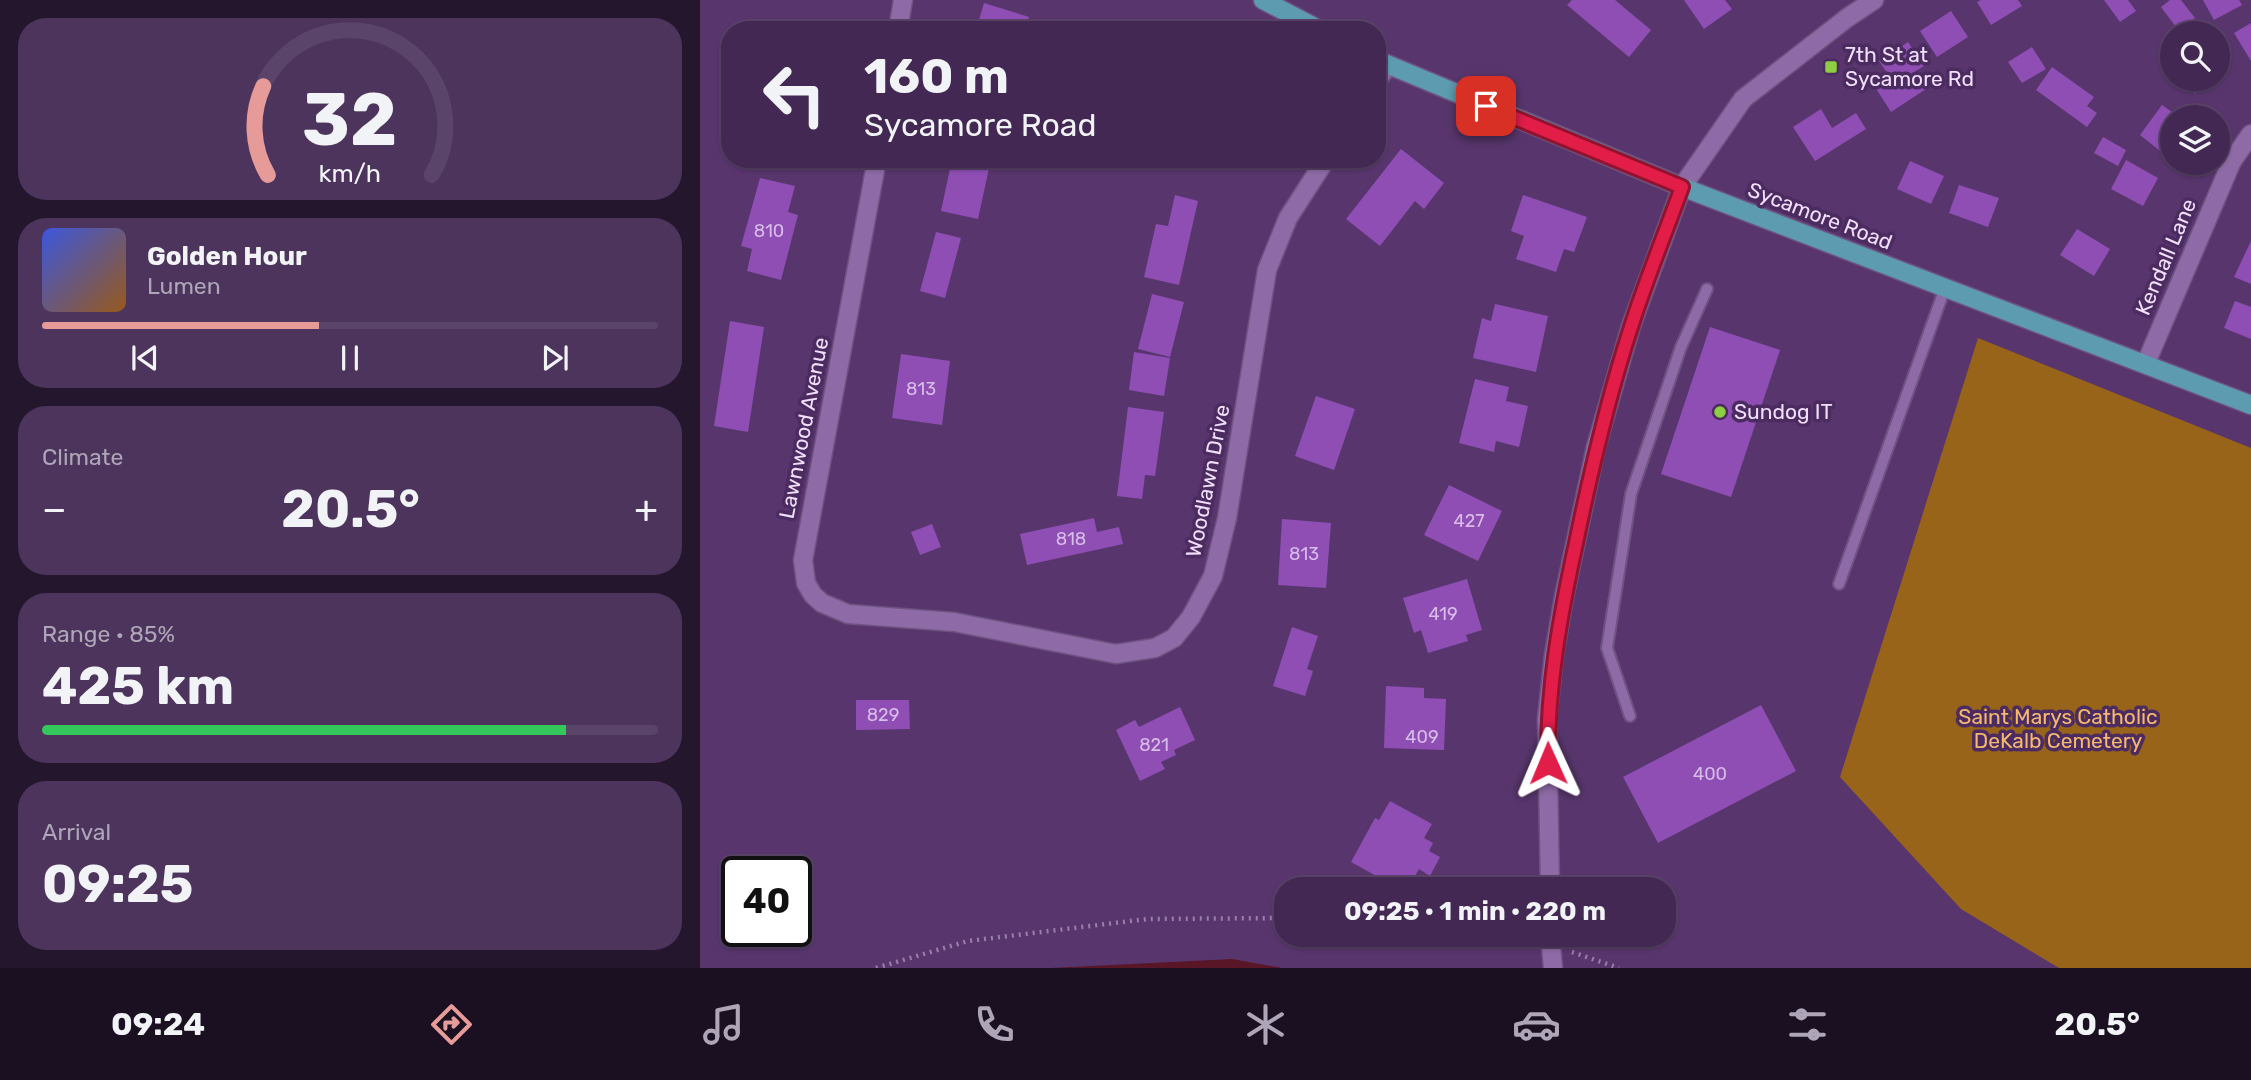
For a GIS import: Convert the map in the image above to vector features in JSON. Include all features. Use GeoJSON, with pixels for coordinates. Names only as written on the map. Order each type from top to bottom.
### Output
{"type":"FeatureCollection","features":[{"type":"Feature","properties":{"kind":"main road"},"geometry":{"type":"LineString","coordinates":[[1263,0],[1303,21]]}},
{"type":"Feature","properties":{"kind":"main road","name":"Sycamore Road"},"geometry":{"type":"LineString","coordinates":[[1386,65],[1682,187],[2251,405]]}},
{"type":"Feature","properties":{"kind":"street"},"geometry":{"type":"LineString","coordinates":[[900,21],[903,0]]}},
{"type":"Feature","properties":{"kind":"street"},"geometry":{"type":"LineString","coordinates":[[1550,877],[1547,719],[1564,597],[1596,447],[1631,326],[1682,187],[1743,99],[1874,0]]}},
{"type":"Feature","properties":{"kind":"street","name":"Kendall Lane"},"geometry":{"type":"LineString","coordinates":[[2146,363],[2232,161],[2251,134]]}},
{"type":"Feature","properties":{"kind":"street","name":"Lawnwood Avenue"},"geometry":{"type":"LineString","coordinates":[[875,168],[803,571],[813,595],[835,610],[848,614],[918,620]]}},
{"type":"Feature","properties":{"kind":"street","name":"Woodlawn Drive"},"geometry":{"type":"LineString","coordinates":[[918,620],[954,622],[1116,654],[1155,648],[1174,638],[1191,617],[1213,576],[1227,518],[1267,270],[1288,218],[1320,168]]}},
{"type":"Feature","properties":{"kind":"street"},"geometry":{"type":"LineString","coordinates":[[1552,947],[1553,968]]}},
{"type":"Feature","properties":{"kind":"lane"},"geometry":{"type":"LineString","coordinates":[[1839,584],[1945,288]]}},
{"type":"Feature","properties":{"kind":"lane"},"geometry":{"type":"LineString","coordinates":[[1630,716],[1607,648],[1631,494],[1681,347],[1707,289]]}},
{"type":"Feature","properties":{"kind":"path"},"geometry":{"type":"LineString","coordinates":[[876,968],[968,941],[1147,919],[1274,918]]}},
{"type":"Feature","properties":{"kind":"green space","name":"Saint Marys Catholic DeKalb Cemetery"},"geometry":{"type":"Polygon","coordinates":[[[1978,338],[2251,448],[2251,968],[2059,968],[1961,909],[1840,777],[1978,338]]]}},
{"type":"Feature","properties":{"kind":"shaded area"},"geometry":{"type":"Polygon","coordinates":[[[1232,959],[1282,968],[1051,968],[1232,959]]]}},
{"type":"Feature","properties":{"kind":"building"},"geometry":{"type":"Polygon","coordinates":[[[1572,0],[1615,0],[1651,30],[1629,57],[1567,5],[1572,0]]]}},
{"type":"Feature","properties":{"kind":"building"},"geometry":{"type":"Polygon","coordinates":[[[1684,0],[1725,0],[1732,9],[1704,29],[1684,0]]]}},
{"type":"Feature","properties":{"kind":"building"},"geometry":{"type":"Polygon","coordinates":[[[2018,0],[2022,6],[1991,25],[1977,2],[2018,0]]]}},
{"type":"Feature","properties":{"kind":"building"},"geometry":{"type":"Polygon","coordinates":[[[2104,0],[2128,0],[2136,11],[2120,22],[2104,0]]]}},
{"type":"Feature","properties":{"kind":"building"},"geometry":{"type":"Polygon","coordinates":[[[2170,0],[2181,0],[2195,18],[2191,21],[2172,21],[2161,7],[2170,0]]]}},
{"type":"Feature","properties":{"kind":"building"},"geometry":{"type":"Polygon","coordinates":[[[2203,0],[2239,0],[2242,5],[2214,20],[2203,0]]]}},
{"type":"Feature","properties":{"kind":"building"},"geometry":{"type":"Polygon","coordinates":[[[984,3],[1029,17],[1028,21],[979,21],[984,3]]]}},
{"type":"Feature","properties":{"kind":"building"},"geometry":{"type":"Polygon","coordinates":[[[1951,11],[1968,37],[1937,57],[1920,31],[1951,11]]]}},
{"type":"Feature","properties":{"kind":"building"},"geometry":{"type":"Polygon","coordinates":[[[2251,23],[2251,61],[2234,33],[2251,23]]]}},
{"type":"Feature","properties":{"kind":"building"},"geometry":{"type":"Polygon","coordinates":[[[1908,42],[1924,66],[1914,72],[1926,89],[1891,112],[1875,87],[1890,77],[1879,61],[1908,42]]]}},
{"type":"Feature","properties":{"kind":"building"},"geometry":{"type":"Polygon","coordinates":[[[2032,47],[2046,69],[2022,83],[2008,62],[2032,47]]]}},
{"type":"Feature","properties":{"kind":"building"},"geometry":{"type":"Polygon","coordinates":[[[2052,67],[2094,97],[2087,106],[2097,113],[2087,127],[2036,90],[2052,67]]]}},
{"type":"Feature","properties":{"kind":"building"},"geometry":{"type":"Polygon","coordinates":[[[2160,108],[2160,151],[2140,135],[2160,108]]]}},
{"type":"Feature","properties":{"kind":"building"},"geometry":{"type":"Polygon","coordinates":[[[1821,109],[1832,128],[1856,113],[1866,129],[1815,161],[1793,127],[1821,109]]]}},
{"type":"Feature","properties":{"kind":"building"},"geometry":{"type":"Polygon","coordinates":[[[2103,137],[2126,150],[2118,166],[2094,153],[2103,137]]]}},
{"type":"Feature","properties":{"kind":"building"},"geometry":{"type":"Polygon","coordinates":[[[1401,149],[1444,183],[1424,209],[1415,201],[1380,246],[1346,219],[1401,149]]]}},
{"type":"Feature","properties":{"kind":"building"},"geometry":{"type":"Polygon","coordinates":[[[2126,160],[2158,178],[2143,206],[2111,189],[2126,160]]]}},
{"type":"Feature","properties":{"kind":"building"},"geometry":{"type":"Polygon","coordinates":[[[1910,161],[1944,176],[1931,204],[1897,189],[1910,161]]]}},
{"type":"Feature","properties":{"kind":"building"},"geometry":{"type":"Polygon","coordinates":[[[950,168],[989,168],[978,219],[941,211],[950,168]]]}},
{"type":"Feature","properties":{"kind":"building"},"geometry":{"type":"Polygon","coordinates":[[[760,178],[795,186],[788,212],[798,215],[781,280],[747,271],[752,249],[741,246],[760,178]]]}},
{"type":"Feature","properties":{"kind":"building"},"geometry":{"type":"Polygon","coordinates":[[[1959,185],[1999,198],[1988,227],[1949,213],[1959,185]]]}},
{"type":"Feature","properties":{"kind":"building"},"geometry":{"type":"Polygon","coordinates":[[[1175,195],[1198,201],[1179,285],[1144,277],[1156,224],[1168,226],[1175,195]]]}},
{"type":"Feature","properties":{"kind":"building"},"geometry":{"type":"Polygon","coordinates":[[[1523,195],[1587,217],[1574,252],[1564,249],[1556,272],[1516,259],[1524,236],[1511,231],[1523,195]]]}},
{"type":"Feature","properties":{"kind":"building"},"geometry":{"type":"Polygon","coordinates":[[[2077,229],[2110,249],[2094,276],[2060,255],[2077,229]]]}},
{"type":"Feature","properties":{"kind":"building"},"geometry":{"type":"Polygon","coordinates":[[[936,232],[961,238],[945,298],[920,291],[936,232]]]}},
{"type":"Feature","properties":{"kind":"building"},"geometry":{"type":"Polygon","coordinates":[[[2251,241],[2251,284],[2234,277],[2251,241]]]}},
{"type":"Feature","properties":{"kind":"building"},"geometry":{"type":"Polygon","coordinates":[[[1152,294],[1184,302],[1170,357],[1138,349],[1152,294]]]}},
{"type":"Feature","properties":{"kind":"building"},"geometry":{"type":"Polygon","coordinates":[[[2235,301],[2251,307],[2251,339],[2224,328],[2235,301]]]}},
{"type":"Feature","properties":{"kind":"building"},"geometry":{"type":"Polygon","coordinates":[[[1495,304],[1548,316],[1536,372],[1473,358],[1482,318],[1491,321],[1495,304]]]}},
{"type":"Feature","properties":{"kind":"building"},"geometry":{"type":"Polygon","coordinates":[[[730,321],[764,327],[748,432],[714,426],[730,321]]]}},
{"type":"Feature","properties":{"kind":"building","name":"Sundog IT"},"geometry":{"type":"Polygon","coordinates":[[[1710,327],[1780,350],[1731,497],[1661,474],[1710,327]]]}},
{"type":"Feature","properties":{"kind":"building"},"geometry":{"type":"Polygon","coordinates":[[[1134,352],[1170,358],[1164,396],[1129,390],[1134,352]]]}},
{"type":"Feature","properties":{"kind":"building"},"geometry":{"type":"Polygon","coordinates":[[[901,354],[950,361],[942,425],[892,418],[901,354]]]}},
{"type":"Feature","properties":{"kind":"building"},"geometry":{"type":"Polygon","coordinates":[[[1475,379],[1509,387],[1506,401],[1528,406],[1519,447],[1496,441],[1494,452],[1459,443],[1475,379]]]}},
{"type":"Feature","properties":{"kind":"building"},"geometry":{"type":"Polygon","coordinates":[[[1316,396],[1355,409],[1334,470],[1295,456],[1316,396]]]}},
{"type":"Feature","properties":{"kind":"building"},"geometry":{"type":"Polygon","coordinates":[[[1128,407],[1164,412],[1155,476],[1145,475],[1142,499],[1117,496],[1128,407]]]}},
{"type":"Feature","properties":{"kind":"building"},"geometry":{"type":"Polygon","coordinates":[[[1449,485],[1502,511],[1478,561],[1424,535],[1449,485]]]}},
{"type":"Feature","properties":{"kind":"building"},"geometry":{"type":"Polygon","coordinates":[[[1094,518],[1097,532],[1119,527],[1123,544],[1027,565],[1020,534],[1094,518]]]}},
{"type":"Feature","properties":{"kind":"building"},"geometry":{"type":"Polygon","coordinates":[[[1282,519],[1331,523],[1326,588],[1278,585],[1282,519]]]}},
{"type":"Feature","properties":{"kind":"building"},"geometry":{"type":"Polygon","coordinates":[[[932,524],[941,547],[920,555],[911,532],[932,524]]]}},
{"type":"Feature","properties":{"kind":"building"},"geometry":{"type":"Polygon","coordinates":[[[1467,579],[1482,630],[1466,635],[1468,641],[1428,653],[1421,630],[1414,633],[1403,598],[1467,579]]]}},
{"type":"Feature","properties":{"kind":"building"},"geometry":{"type":"Polygon","coordinates":[[[1292,627],[1318,636],[1307,669],[1313,671],[1305,696],[1273,686],[1292,627]]]}},
{"type":"Feature","properties":{"kind":"building"},"geometry":{"type":"Polygon","coordinates":[[[1386,686],[1424,688],[1424,698],[1446,699],[1444,750],[1384,748],[1386,686]]]}},
{"type":"Feature","properties":{"kind":"building"},"geometry":{"type":"Polygon","coordinates":[[[856,700],[909,700],[910,729],[856,730],[856,700]]]}},
{"type":"Feature","properties":{"kind":"building"},"geometry":{"type":"Polygon","coordinates":[[[1761,705],[1796,771],[1658,843],[1623,777],[1761,705]]]}},
{"type":"Feature","properties":{"kind":"building"},"geometry":{"type":"Polygon","coordinates":[[[1180,707],[1195,740],[1174,750],[1176,755],[1161,762],[1165,769],[1140,781],[1116,730],[1135,720],[1139,727],[1180,707]]]}},
{"type":"Feature","properties":{"kind":"building"},"geometry":{"type":"Polygon","coordinates":[[[1390,801],[1432,824],[1424,838],[1433,843],[1429,851],[1440,857],[1430,876],[1419,869],[1415,877],[1378,877],[1351,862],[1375,818],[1379,820],[1390,801]]]}},
{"type":"Feature","properties":{"kind":"place","name":"7th St at Sycamore Rd"},"geometry":{"type":"Point","coordinates":[1831,67]}},
{"type":"Feature","properties":{"kind":"place","name":"Sundog IT"},"geometry":{"type":"Point","coordinates":[1720,412]}},
{"type":"Feature","properties":{"kind":"route"},"geometry":{"type":"LineString","coordinates":[[1486,106],[1682,187],[1631,326],[1596,447],[1564,597],[1555,655],[1547,719],[1548,763]]}}]}
